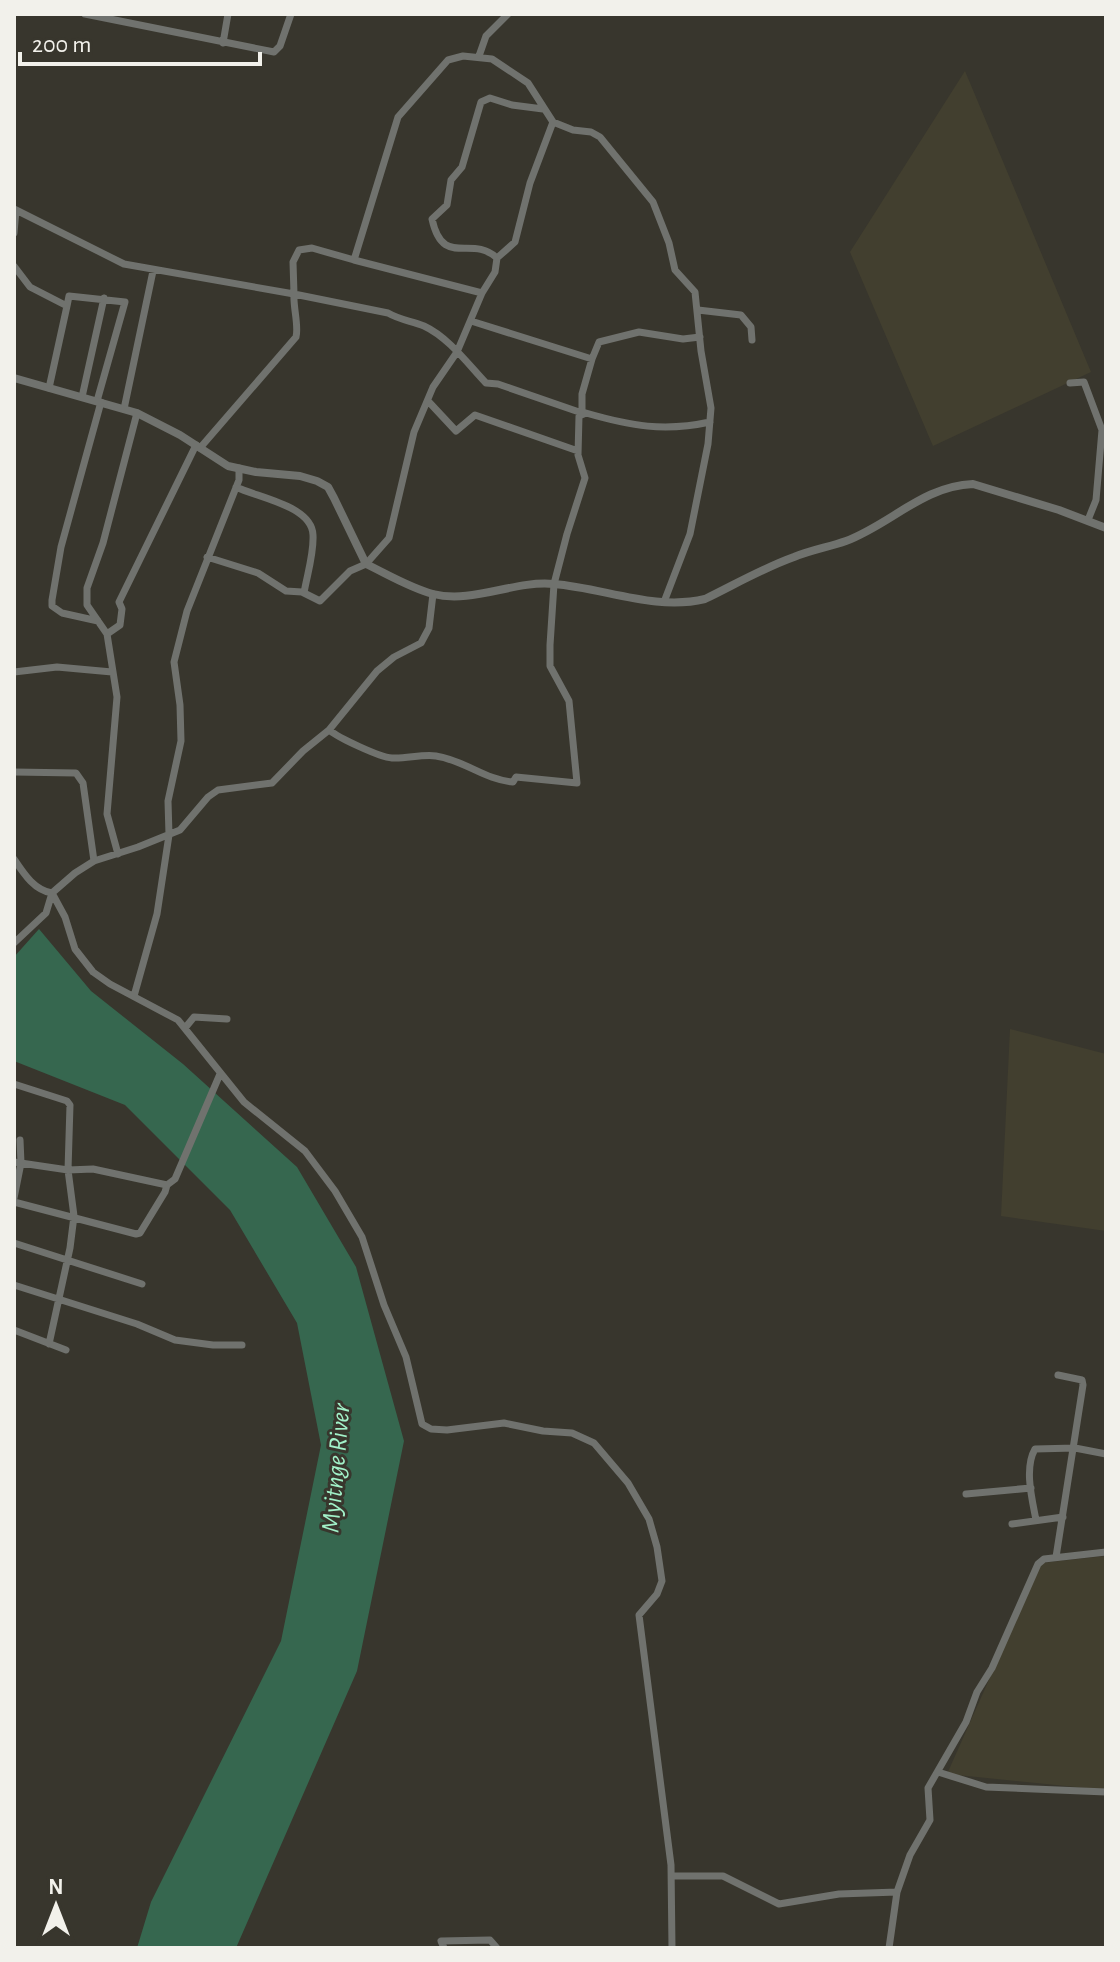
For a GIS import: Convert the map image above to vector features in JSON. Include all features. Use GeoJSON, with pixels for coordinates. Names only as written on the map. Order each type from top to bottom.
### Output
{"type":"FeatureCollection","features":[{"type":"Feature","properties":{"kind":"street"},"geometry":{"type":"LineString","coordinates":[[85,14],[274,52],[280,46],[291,14]]}},
{"type":"Feature","properties":{"kind":"street"},"geometry":{"type":"LineString","coordinates":[[223,43],[228,14]]}},
{"type":"Feature","properties":{"kind":"street"},"geometry":{"type":"LineString","coordinates":[[479,56],[486,36],[508,14]]}},
{"type":"Feature","properties":{"kind":"street"},"geometry":{"type":"LineString","coordinates":[[354,260],[398,117],[448,60],[479,56],[507,67],[528,83],[553,122],[600,137],[642,185],[659,213],[675,270],[695,292],[698,310],[711,408],[708,444],[690,534],[664,602]]}},
{"type":"Feature","properties":{"kind":"street"},"geometry":{"type":"LineString","coordinates":[[497,258],[479,247],[455,250],[434,228],[432,219],[447,205],[451,180],[462,167],[481,102],[490,98],[543,109]]}},
{"type":"Feature","properties":{"kind":"street"},"geometry":{"type":"LineString","coordinates":[[207,557],[258,573],[290,593],[304,593],[320,601],[350,571],[366,564],[389,538],[411,443],[433,387],[457,352],[482,293],[495,272],[497,258],[515,242],[530,183],[553,122]]}},
{"type":"Feature","properties":{"kind":"street"},"geometry":{"type":"LineString","coordinates":[[14,233],[15,209],[118,261],[153,271],[388,313],[402,321],[422,325],[457,352],[486,383],[498,384],[582,413],[667,429],[710,422]]}},
{"type":"Feature","properties":{"kind":"street"},"geometry":{"type":"LineString","coordinates":[[107,634],[120,625],[122,609],[119,602],[198,447],[296,337],[293,262],[299,250],[312,248],[482,293]]}},
{"type":"Feature","properties":{"kind":"street"},"geometry":{"type":"LineString","coordinates":[[14,266],[30,287],[67,306]]}},
{"type":"Feature","properties":{"kind":"street"},"geometry":{"type":"LineString","coordinates":[[124,409],[153,271]]}},
{"type":"Feature","properties":{"kind":"street"},"geometry":{"type":"LineString","coordinates":[[49,388],[69,296],[125,302],[61,547],[52,600],[52,606],[62,613],[98,621]]}},
{"type":"Feature","properties":{"kind":"street"},"geometry":{"type":"LineString","coordinates":[[82,397],[104,298]]}},
{"type":"Feature","properties":{"kind":"street"},"geometry":{"type":"LineString","coordinates":[[698,310],[741,315],[751,327],[752,340]]}},
{"type":"Feature","properties":{"kind":"street"},"geometry":{"type":"LineString","coordinates":[[471,321],[592,359]]}},
{"type":"Feature","properties":{"kind":"street"},"geometry":{"type":"LineString","coordinates":[[329,730],[375,755],[392,758],[435,756],[457,762],[498,781],[513,782],[516,777],[577,783],[569,701],[550,666],[554,584],[585,478],[578,451],[582,394],[599,342],[639,332],[683,339],[700,337]]}},
{"type":"Feature","properties":{"kind":"street"},"geometry":{"type":"LineString","coordinates":[[14,378],[137,413],[223,463],[300,476],[328,487],[366,564],[433,594],[453,597],[554,584],[679,604],[705,599],[794,557],[847,541],[911,503],[949,486],[973,484],[1106,528]]}},
{"type":"Feature","properties":{"kind":"street"},"geometry":{"type":"LineString","coordinates":[[1070,383],[1084,382],[1102,430],[1096,500],[1088,520]]}},
{"type":"Feature","properties":{"kind":"street"},"geometry":{"type":"LineString","coordinates":[[428,401],[456,431],[475,415],[578,451]]}},
{"type":"Feature","properties":{"kind":"street"},"geometry":{"type":"LineString","coordinates":[[118,854],[107,814],[117,697],[107,634],[87,605],[88,578],[103,543],[137,413]]}},
{"type":"Feature","properties":{"kind":"street"},"geometry":{"type":"LineString","coordinates":[[134,996],[157,914],[169,835],[168,801],[181,741],[174,662],[187,611],[236,487],[239,468]]}},
{"type":"Feature","properties":{"kind":"street"},"geometry":{"type":"LineString","coordinates":[[236,487],[290,507],[307,517],[313,533],[304,593]]}},
{"type":"Feature","properties":{"kind":"street"},"geometry":{"type":"LineString","coordinates":[[14,943],[46,913],[52,893],[62,882],[94,861],[180,830],[208,797],[218,790],[272,783],[329,730],[377,671],[394,657],[421,643],[429,628],[433,594]]}},
{"type":"Feature","properties":{"kind":"street"},"geometry":{"type":"LineString","coordinates":[[14,672],[57,667],[112,672]]}},
{"type":"Feature","properties":{"kind":"street"},"geometry":{"type":"LineString","coordinates":[[14,772],[79,775],[83,783],[94,861]]}},
{"type":"Feature","properties":{"kind":"street"},"geometry":{"type":"LineString","coordinates":[[14,859],[31,882],[41,890],[52,893],[65,917],[75,949],[85,963],[110,984],[167,1012],[185,1028],[244,1102],[312,1158],[362,1237],[372,1273],[406,1357],[422,1424],[431,1429],[447,1430],[504,1423],[580,1435],[602,1451],[628,1483],[653,1533],[663,1576],[657,1594],[639,1615],[672,1876],[672,1948]]}},
{"type":"Feature","properties":{"kind":"street"},"geometry":{"type":"LineString","coordinates":[[185,1028],[194,1017],[227,1019]]}},
{"type":"Feature","properties":{"kind":"street"},"geometry":{"type":"LineString","coordinates":[[20,1140],[14,1200],[125,1233],[140,1233],[167,1185],[175,1179],[220,1074]]}},
{"type":"Feature","properties":{"kind":"street"},"geometry":{"type":"LineString","coordinates":[[14,1084],[69,1102],[68,1170],[74,1216],[49,1344]]}},
{"type":"Feature","properties":{"kind":"street"},"geometry":{"type":"LineString","coordinates":[[18,1163],[68,1170],[93,1169],[167,1185]]}},
{"type":"Feature","properties":{"kind":"street"},"geometry":{"type":"LineString","coordinates":[[14,1243],[142,1284]]}},
{"type":"Feature","properties":{"kind":"street"},"geometry":{"type":"LineString","coordinates":[[14,1285],[137,1324],[175,1340],[242,1345]]}},
{"type":"Feature","properties":{"kind":"street"},"geometry":{"type":"LineString","coordinates":[[14,1330],[66,1350]]}},
{"type":"Feature","properties":{"kind":"street"},"geometry":{"type":"LineString","coordinates":[[1056,1557],[1083,1382],[1058,1375]]}},
{"type":"Feature","properties":{"kind":"street"},"geometry":{"type":"LineString","coordinates":[[1036,1520],[1031,1488],[1031,1456],[1035,1449],[1075,1448],[1106,1454]]}},
{"type":"Feature","properties":{"kind":"street"},"geometry":{"type":"LineString","coordinates":[[966,1494],[1031,1488]]}},
{"type":"Feature","properties":{"kind":"street"},"geometry":{"type":"LineString","coordinates":[[1012,1524],[1063,1517]]}},
{"type":"Feature","properties":{"kind":"street"},"geometry":{"type":"LineString","coordinates":[[889,1948],[897,1892],[910,1855],[928,1826],[928,1788],[966,1722],[977,1692],[992,1668],[1038,1564],[1044,1559],[1106,1552]]}},
{"type":"Feature","properties":{"kind":"street"},"geometry":{"type":"LineString","coordinates":[[938,1772],[986,1787],[1106,1792]]}},
{"type":"Feature","properties":{"kind":"street"},"geometry":{"type":"LineString","coordinates":[[672,1876],[723,1876],[779,1904],[839,1894],[897,1892]]}},
{"type":"Feature","properties":{"kind":"street"},"geometry":{"type":"LineString","coordinates":[[444,1948],[441,1941],[490,1940],[497,1948]]}},
{"type":"Feature","properties":{"kind":"shaded area"},"geometry":{"type":"Polygon","coordinates":[[[965,71],[1091,372],[933,446],[850,252],[965,71]]]}},
{"type":"Feature","properties":{"kind":"shaded area"},"geometry":{"type":"Polygon","coordinates":[[[1010,1029],[1106,1054],[1106,1231],[1001,1216],[1010,1029]]]}},
{"type":"Feature","properties":{"kind":"shaded area"},"geometry":{"type":"Polygon","coordinates":[[[1106,1556],[1106,1790],[947,1774],[1041,1563],[1106,1556]]]}},
{"type":"Feature","properties":{"kind":"water","name":"Myitnge River"},"geometry":{"type":"Polygon","coordinates":[[[39,929],[91,991],[183,1064],[297,1167],[356,1267],[404,1441],[357,1671],[236,1948],[137,1948],[151,1902],[281,1641],[321,1445],[297,1323],[230,1210],[125,1105],[14,1061],[14,957],[39,929]]]}}]}
